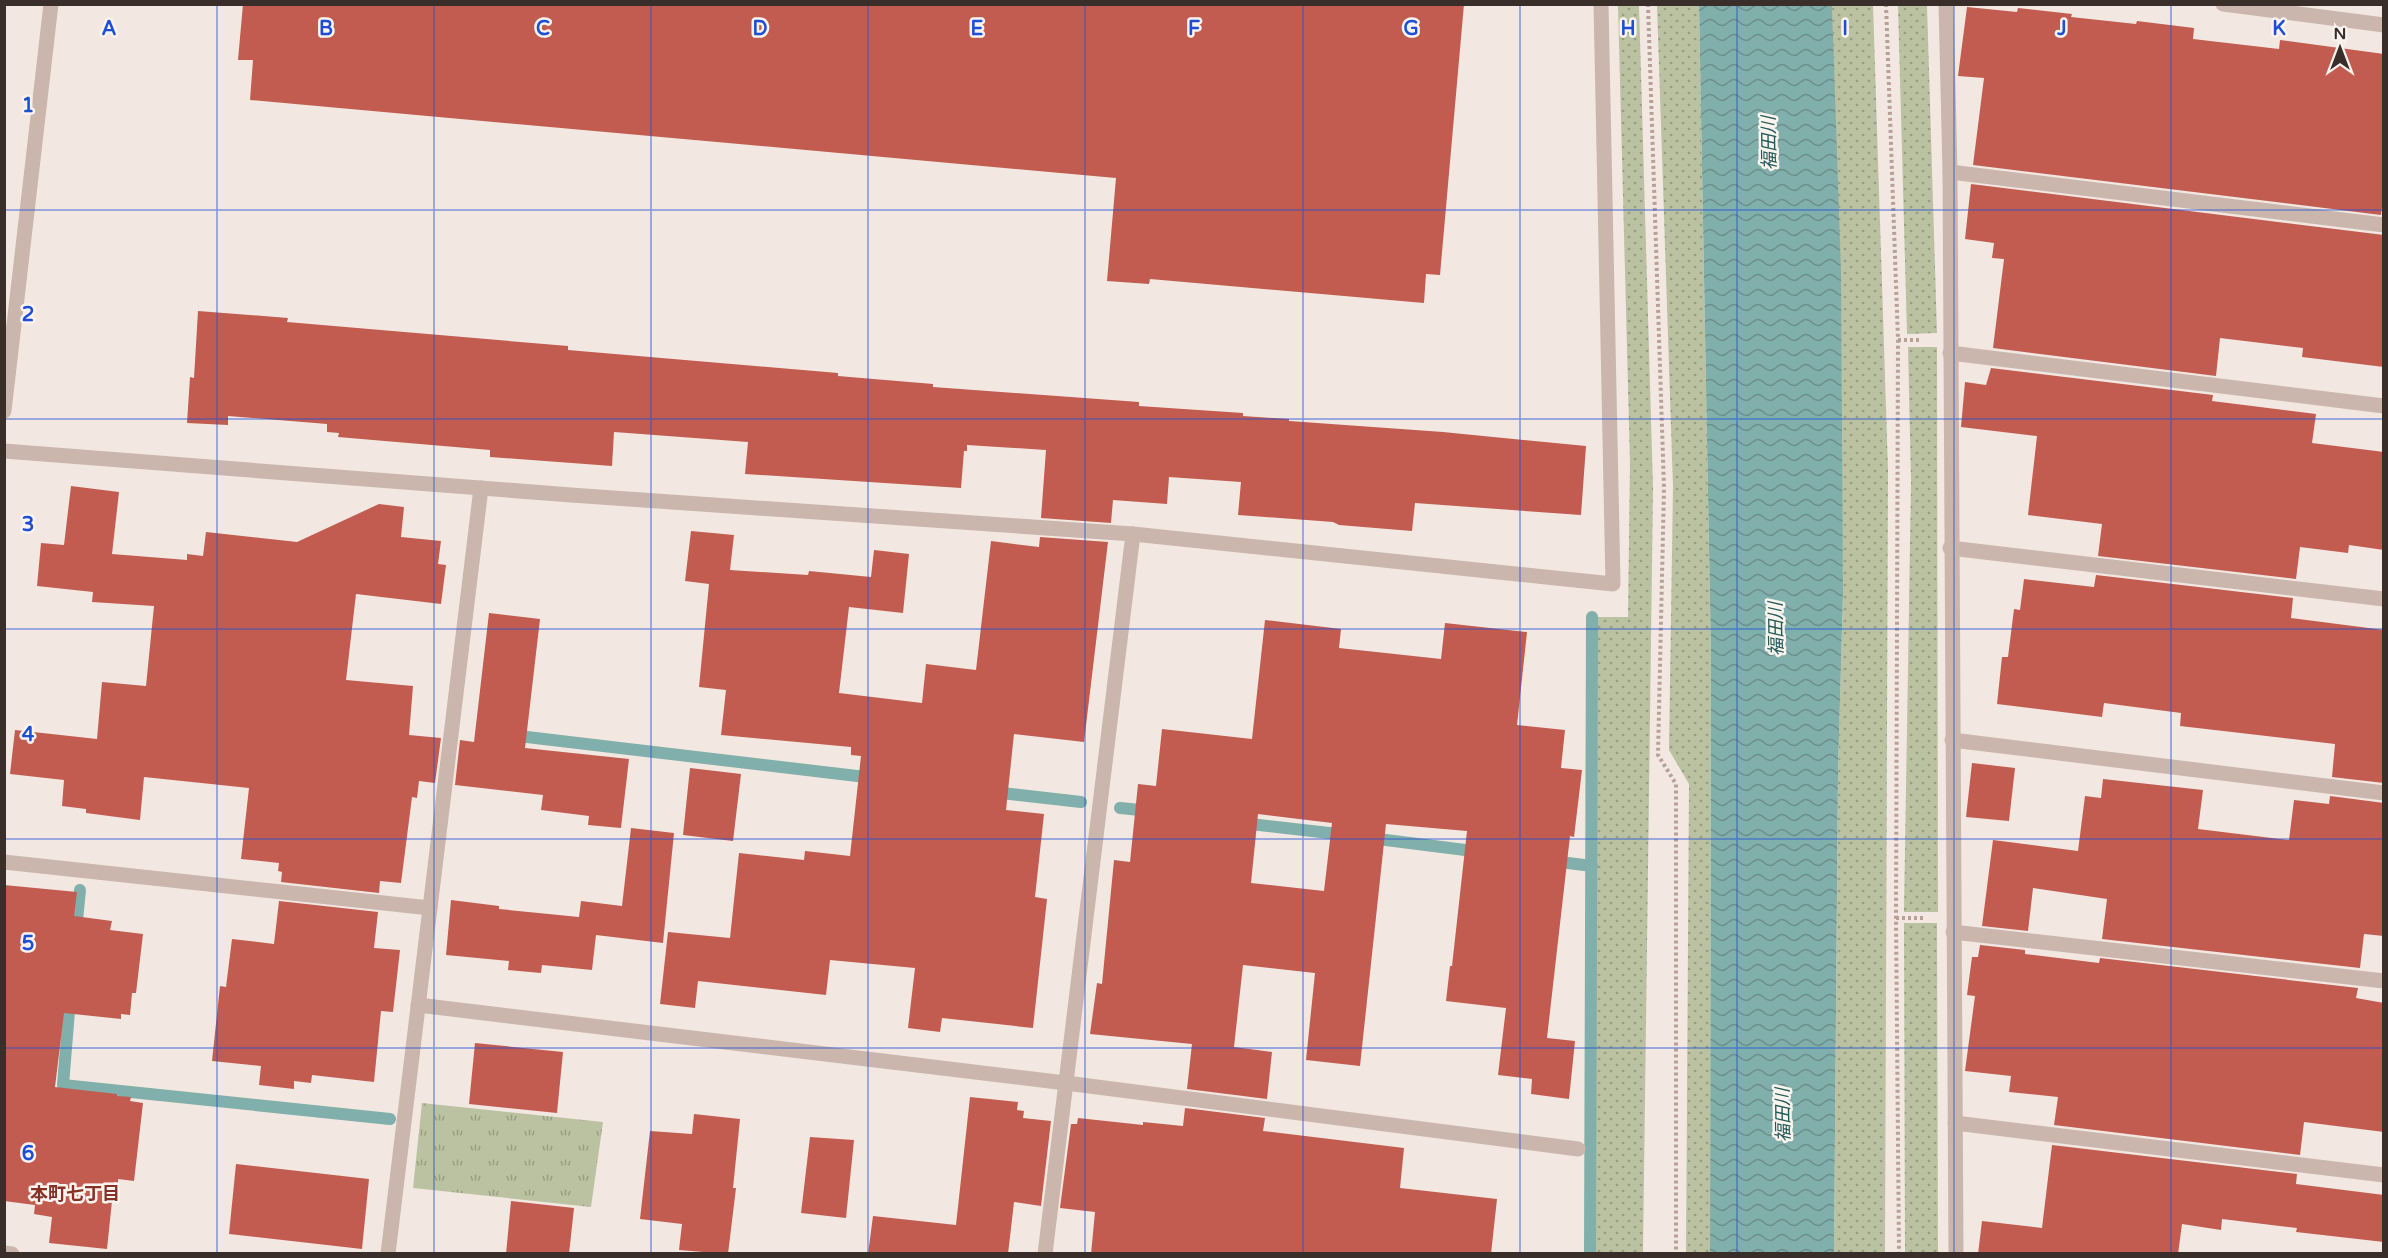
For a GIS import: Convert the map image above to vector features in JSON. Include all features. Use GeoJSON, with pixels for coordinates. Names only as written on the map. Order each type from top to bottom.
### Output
{"type":"FeatureCollection","features":[{"type":"Feature","properties":{"kind":"street"},"geometry":{"type":"LineString","coordinates":[[4,411],[51,4]]}},
{"type":"Feature","properties":{"kind":"street"},"geometry":{"type":"LineString","coordinates":[[4,451],[481,488],[1133,534],[1613,584],[1600,4]]}},
{"type":"Feature","properties":{"kind":"street"},"geometry":{"type":"LineString","coordinates":[[1946,4],[1950,172],[1950,548],[1956,1254]]}},
{"type":"Feature","properties":{"kind":"street"},"geometry":{"type":"LineString","coordinates":[[2223,4],[2384,25]]}},
{"type":"Feature","properties":{"kind":"street"},"geometry":{"type":"LineString","coordinates":[[1950,172],[2384,225]]}},
{"type":"Feature","properties":{"kind":"street"},"geometry":{"type":"LineString","coordinates":[[1950,353],[2384,406]]}},
{"type":"Feature","properties":{"kind":"street"},"geometry":{"type":"LineString","coordinates":[[388,1254],[481,488]]}},
{"type":"Feature","properties":{"kind":"street"},"geometry":{"type":"LineString","coordinates":[[1045,1254],[1133,534]]}},
{"type":"Feature","properties":{"kind":"street"},"geometry":{"type":"LineString","coordinates":[[1950,548],[2384,599]]}},
{"type":"Feature","properties":{"kind":"street"},"geometry":{"type":"LineString","coordinates":[[1952,740],[2384,793]]}},
{"type":"Feature","properties":{"kind":"street"},"geometry":{"type":"LineString","coordinates":[[4,862],[430,908]]}},
{"type":"Feature","properties":{"kind":"street"},"geometry":{"type":"LineString","coordinates":[[1953,932],[2384,981]]}},
{"type":"Feature","properties":{"kind":"street"},"geometry":{"type":"LineString","coordinates":[[418,1005],[1066,1083],[1578,1149]]}},
{"type":"Feature","properties":{"kind":"street"},"geometry":{"type":"LineString","coordinates":[[1955,1123],[2384,1174]]}},
{"type":"Feature","properties":{"kind":"street"},"geometry":{"type":"LineString","coordinates":[[4,1253],[12,1254]]}},
{"type":"Feature","properties":{"kind":"path"},"geometry":{"type":"LineString","coordinates":[[1648,4],[1664,488],[1658,755],[1676,784],[1676,1254]]}},
{"type":"Feature","properties":{"kind":"path"},"geometry":{"type":"LineString","coordinates":[[1886,4],[1898,340],[1896,918],[1899,1254]]}},
{"type":"Feature","properties":{"kind":"green space"},"geometry":{"type":"Polygon","coordinates":[[[1618,5],[1639,5],[1653,488],[1643,1253],[1594,1254],[1596,617],[1628,617],[1630,463],[1618,5]]]}},
{"type":"Feature","properties":{"kind":"green space"},"geometry":{"type":"Polygon","coordinates":[[[1657,5],[1699,5],[1711,657],[1710,1254],[1686,1253],[1689,784],[1669,750],[1673,487],[1657,5]]]}},
{"type":"Feature","properties":{"kind":"green space"},"geometry":{"type":"Polygon","coordinates":[[[1832,5],[1873,5],[1888,470],[1885,1254],[1834,1253],[1838,773],[1843,593],[1832,5]]]}},
{"type":"Feature","properties":{"kind":"green space"},"geometry":{"type":"Polygon","coordinates":[[[1898,5],[1927,5],[1937,333],[1907,334],[1898,5]]]}},
{"type":"Feature","properties":{"kind":"green space"},"geometry":{"type":"Polygon","coordinates":[[[1908,347],[1937,347],[1938,912],[1904,912],[1911,482],[1908,347]]]}},
{"type":"Feature","properties":{"kind":"green space"},"geometry":{"type":"Polygon","coordinates":[[[1904,923],[1937,923],[1938,1253],[1905,1253],[1904,923]]]}},
{"type":"Feature","properties":{"kind":"green space"},"geometry":{"type":"Polygon","coordinates":[[[422,1103],[603,1122],[591,1207],[413,1188],[422,1103]]]}},
{"type":"Feature","properties":{"kind":"water","name":"福田川"},"geometry":{"type":"Polygon","coordinates":[[[1699,5],[1832,5],[1841,273],[1843,593],[1838,773],[1834,1253],[1710,1253],[1711,657],[1699,5]]]}},
{"type":"Feature","properties":{"kind":"building"},"geometry":{"type":"Polygon","coordinates":[[[243,4],[1464,4],[1440,275],[1426,274],[1424,303],[1150,279],[1149,284],[1107,281],[1116,178],[250,100],[253,60],[238,60],[243,4]]]}},
{"type":"Feature","properties":{"kind":"building"},"geometry":{"type":"Polygon","coordinates":[[[1967,7],[2017,12],[2018,8],[2072,14],[2071,17],[2136,24],[2137,21],[2194,28],[2193,39],[2279,49],[2280,40],[2384,54],[2384,192],[2381,215],[1973,165],[1984,78],[1958,76],[1967,7]]]}},
{"type":"Feature","properties":{"kind":"building"},"geometry":{"type":"Polygon","coordinates":[[[1971,184],[2384,235],[2384,367],[2302,357],[2303,348],[2220,338],[2216,376],[1993,348],[2004,259],[1992,258],[1994,243],[1965,239],[1971,184]]]}},
{"type":"Feature","properties":{"kind":"building"},"geometry":{"type":"Polygon","coordinates":[[[198,311],[288,318],[287,322],[568,346],[568,350],[838,373],[838,376],[933,384],[933,387],[1139,402],[1139,406],[1243,413],[1243,416],[1289,419],[1289,421],[1443,432],[1586,446],[1581,515],[1415,503],[1412,531],[1339,525],[1333,522],[1238,515],[1241,482],[1169,477],[1167,504],[1113,500],[1111,523],[1041,518],[1046,450],[967,445],[967,451],[964,451],[961,488],[745,474],[748,442],[614,432],[612,466],[490,457],[490,450],[338,437],[339,433],[327,432],[327,424],[228,416],[228,425],[187,423],[190,377],[194,378],[198,311]]]}},
{"type":"Feature","properties":{"kind":"building"},"geometry":{"type":"Polygon","coordinates":[[[1991,368],[2213,395],[2212,401],[2316,414],[2312,443],[2384,452],[2384,550],[2349,545],[2348,553],[2300,547],[2296,579],[2098,556],[2102,524],[2028,515],[2037,436],[1961,427],[1965,382],[1986,385],[1991,368]]]}},
{"type":"Feature","properties":{"kind":"building"},"geometry":{"type":"Polygon","coordinates":[[[71,486],[119,492],[112,554],[187,560],[187,554],[203,556],[206,532],[297,542],[379,504],[404,507],[401,537],[441,541],[438,564],[446,565],[441,604],[356,594],[346,680],[413,686],[409,735],[441,738],[435,783],[419,781],[417,798],[412,797],[401,883],[380,881],[379,893],[281,882],[282,872],[278,871],[279,863],[241,859],[249,788],[144,777],[140,820],[86,813],[86,809],[62,806],[64,780],[10,774],[15,730],[97,739],[102,682],[146,686],[154,606],[92,602],[93,592],[37,586],[41,543],[64,545],[71,486]]]}},
{"type":"Feature","properties":{"kind":"building"},"geometry":{"type":"Polygon","coordinates":[[[691,531],[734,535],[730,570],[808,575],[809,571],[871,577],[874,550],[909,554],[903,613],[849,607],[839,693],[922,703],[926,664],[976,670],[991,541],[1039,547],[1040,537],[1108,542],[1084,742],[1014,734],[1006,810],[1044,814],[1035,897],[1047,899],[1033,1028],[942,1018],[940,1032],[908,1028],[915,968],[830,960],[826,995],[698,981],[695,1008],[660,1004],[668,932],[730,938],[739,853],[804,860],[805,851],[850,856],[861,756],[851,755],[851,747],[721,735],[726,690],[699,687],[709,584],[685,581],[691,531]]]}},
{"type":"Feature","properties":{"kind":"building"},"geometry":{"type":"Polygon","coordinates":[[[2096,575],[2293,598],[2291,618],[2384,630],[2384,783],[2332,777],[2335,744],[2180,726],[2181,713],[2104,703],[2102,717],[1997,704],[2002,657],[2008,657],[2014,609],[2020,610],[2024,579],[2094,587],[2096,575]]]}},
{"type":"Feature","properties":{"kind":"building"},"geometry":{"type":"Polygon","coordinates":[[[489,613],[540,619],[525,748],[629,759],[621,828],[588,825],[589,816],[541,810],[543,795],[455,785],[460,740],[474,742],[489,613]]]}},
{"type":"Feature","properties":{"kind":"building"},"geometry":{"type":"Polygon","coordinates":[[[1265,620],[1341,629],[1339,648],[1441,659],[1445,623],[1527,632],[1517,725],[1565,730],[1561,768],[1582,770],[1574,837],[1570,836],[1547,1038],[1575,1041],[1569,1099],[1531,1094],[1532,1079],[1498,1075],[1506,1008],[1446,1001],[1467,831],[1386,824],[1360,1066],[1306,1060],[1315,973],[1243,965],[1234,1047],[1272,1052],[1267,1099],[1187,1089],[1192,1044],[1090,1034],[1097,983],[1102,984],[1114,860],[1130,862],[1138,784],[1156,786],[1162,729],[1252,739],[1265,620]],[[1258,814],[1251,883],[1324,891],[1332,823],[1258,814]]]}},
{"type":"Feature","properties":{"kind":"building"},"geometry":{"type":"Polygon","coordinates":[[[1972,763],[2015,768],[2009,821],[1966,817],[1972,763]]]}},
{"type":"Feature","properties":{"kind":"building"},"geometry":{"type":"Polygon","coordinates":[[[690,768],[741,774],[733,841],[683,835],[690,768]]]}},
{"type":"Feature","properties":{"kind":"building"},"geometry":{"type":"Polygon","coordinates":[[[2103,779],[2203,790],[2198,829],[2289,840],[2294,800],[2329,804],[2330,796],[2384,803],[2384,936],[2364,934],[2360,968],[2102,939],[2107,899],[2033,888],[2028,931],[1982,926],[1993,840],[2078,851],[2085,796],[2101,798],[2103,779]]]}},
{"type":"Feature","properties":{"kind":"building"},"geometry":{"type":"Polygon","coordinates":[[[631,828],[674,833],[663,943],[596,935],[592,970],[542,965],[541,973],[508,970],[509,961],[446,955],[451,900],[499,906],[499,909],[579,917],[581,901],[622,906],[631,828]]]}},
{"type":"Feature","properties":{"kind":"building"},"geometry":{"type":"Polygon","coordinates":[[[4,885],[77,892],[74,916],[112,921],[110,930],[143,934],[136,993],[132,993],[130,1015],[121,1014],[121,1019],[64,1013],[55,1087],[117,1094],[117,1096],[131,1097],[130,1101],[143,1103],[134,1181],[118,1179],[118,1183],[114,1182],[107,1249],[49,1243],[52,1217],[34,1214],[35,1205],[4,1201],[4,885]]]}},
{"type":"Feature","properties":{"kind":"building"},"geometry":{"type":"Polygon","coordinates":[[[279,901],[378,912],[374,948],[400,950],[393,1012],[381,1011],[374,1082],[312,1075],[311,1083],[294,1081],[294,1089],[259,1085],[261,1066],[212,1061],[220,986],[226,987],[232,939],[274,944],[279,901]]]}},
{"type":"Feature","properties":{"kind":"building"},"geometry":{"type":"Polygon","coordinates":[[[1980,945],[2025,950],[2025,954],[2099,963],[2100,958],[2358,988],[2356,998],[2384,1003],[2384,1132],[2304,1122],[2300,1155],[2054,1125],[2058,1097],[2009,1092],[2011,1076],[1965,1071],[1975,996],[1967,995],[1972,957],[1978,957],[1980,945]]]}},
{"type":"Feature","properties":{"kind":"building"},"geometry":{"type":"Polygon","coordinates":[[[475,1043],[563,1052],[557,1113],[469,1104],[475,1043]]]}},
{"type":"Feature","properties":{"kind":"building"},"geometry":{"type":"Polygon","coordinates":[[[970,1097],[1018,1102],[1017,1110],[1024,1111],[1023,1118],[1051,1121],[1041,1206],[1014,1202],[1008,1254],[868,1254],[873,1216],[956,1225],[970,1097]]]}},
{"type":"Feature","properties":{"kind":"building"},"geometry":{"type":"Polygon","coordinates":[[[1185,1108],[1265,1118],[1263,1131],[1404,1148],[1400,1188],[1497,1199],[1491,1254],[1091,1254],[1095,1212],[1060,1208],[1071,1124],[1077,1124],[1078,1118],[1143,1125],[1143,1122],[1183,1126],[1185,1108]]]}},
{"type":"Feature","properties":{"kind":"building"},"geometry":{"type":"Polygon","coordinates":[[[694,1114],[740,1119],[733,1188],[736,1188],[728,1254],[679,1250],[682,1224],[640,1219],[650,1131],[692,1134],[694,1114]]]}},
{"type":"Feature","properties":{"kind":"building"},"geometry":{"type":"Polygon","coordinates":[[[810,1137],[854,1140],[846,1218],[801,1213],[810,1137]]]}},
{"type":"Feature","properties":{"kind":"building"},"geometry":{"type":"Polygon","coordinates":[[[2052,1145],[2297,1174],[2296,1184],[2384,1195],[2384,1242],[2296,1232],[2297,1228],[2222,1219],[2221,1230],[2182,1224],[2178,1254],[1978,1254],[1982,1221],[2042,1228],[2052,1145]]]}},
{"type":"Feature","properties":{"kind":"building"},"geometry":{"type":"Polygon","coordinates":[[[236,1164],[369,1179],[362,1249],[229,1234],[236,1164]]]}},
{"type":"Feature","properties":{"kind":"building"},"geometry":{"type":"Polygon","coordinates":[[[511,1201],[574,1208],[569,1254],[506,1254],[511,1201]]]}},
{"type":"Feature","properties":{"kind":"waterway"},"geometry":{"type":"LineString","coordinates":[[1590,1254],[1592,617]]}},
{"type":"Feature","properties":{"kind":"waterway"},"geometry":{"type":"LineString","coordinates":[[510,735],[874,778]]}},
{"type":"Feature","properties":{"kind":"waterway"},"geometry":{"type":"LineString","coordinates":[[993,792],[1081,802]]}},
{"type":"Feature","properties":{"kind":"waterway"},"geometry":{"type":"LineString","coordinates":[[1120,808],[1151,811]]}},
{"type":"Feature","properties":{"kind":"waterway"},"geometry":{"type":"LineString","coordinates":[[1242,823],[1347,835]]}},
{"type":"Feature","properties":{"kind":"waterway"},"geometry":{"type":"LineString","coordinates":[[1370,838],[1481,852]]}},
{"type":"Feature","properties":{"kind":"waterway"},"geometry":{"type":"LineString","coordinates":[[1552,861],[1592,866]]}},
{"type":"Feature","properties":{"kind":"waterway"},"geometry":{"type":"LineString","coordinates":[[76,931],[80,890]]}},
{"type":"Feature","properties":{"kind":"waterway"},"geometry":{"type":"LineString","coordinates":[[70,999],[63,1085],[390,1119]]}},
{"type":"Feature","properties":{"kind":"district","name":"本町七丁目"},"geometry":{"type":"Point","coordinates":[75,1194]}}]}
